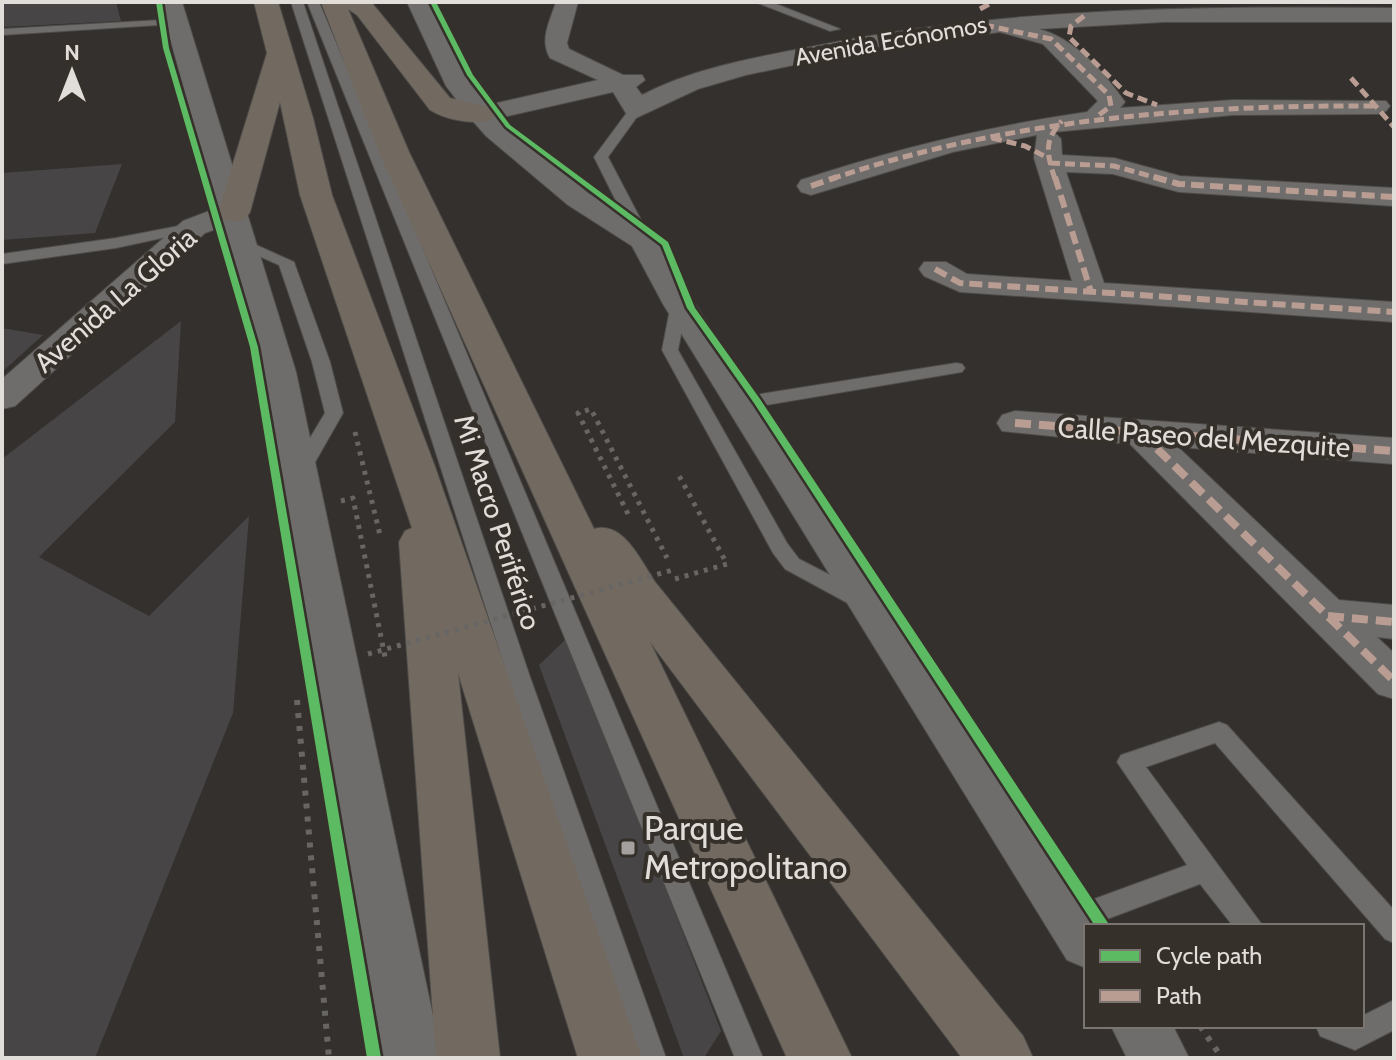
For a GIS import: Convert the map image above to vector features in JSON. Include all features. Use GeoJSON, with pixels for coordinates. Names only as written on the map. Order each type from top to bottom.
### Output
{"type":"FeatureCollection","features":[{"type":"Feature","properties":{"kind":"highway"},"geometry":{"type":"LineString","coordinates":[[266,2],[316,195],[413,464],[610,1058]]}},
{"type":"Feature","properties":{"kind":"highway"},"geometry":{"type":"LineString","coordinates":[[333,2],[394,152],[820,1058]]}},
{"type":"Feature","properties":{"kind":"highway"},"geometry":{"type":"LineString","coordinates":[[354,2],[366,10],[440,104],[448,109],[481,114]]}},
{"type":"Feature","properties":{"kind":"highway"},"geometry":{"type":"LineString","coordinates":[[239,228],[281,52]]}},
{"type":"Feature","properties":{"kind":"highway"},"geometry":{"type":"LineString","coordinates":[[531,438],[639,594],[1001,1058]]}},
{"type":"Feature","properties":{"kind":"highway"},"geometry":{"type":"LineString","coordinates":[[413,464],[468,1058]]}},
{"type":"Feature","properties":{"kind":"street"},"geometry":{"type":"LineString","coordinates":[[418,2],[443,57],[495,130],[578,199],[644,241],[679,304],[1079,931]]}},
{"type":"Feature","properties":{"kind":"street"},"geometry":{"type":"LineString","coordinates":[[567,2],[555,43],[558,53],[621,84],[632,95],[636,110]]}},
{"type":"Feature","properties":{"kind":"street","name":"Avenida Ecónomos"},"geometry":{"type":"LineString","coordinates":[[481,114],[621,84],[684,75],[854,32],[1056,2]]}},
{"type":"Feature","properties":{"kind":"street","name":"Avenida Ecónomos"},"geometry":{"type":"LineString","coordinates":[[986,12],[1084,16],[1237,7],[1394,15]]}},
{"type":"Feature","properties":{"kind":"street"},"geometry":{"type":"LineString","coordinates":[[173,12],[279,372],[413,1058]]}},
{"type":"Feature","properties":{"kind":"street"},"geometry":{"type":"LineString","coordinates":[[986,12],[1051,39],[1109,95],[1111,106],[1097,116]]}},
{"type":"Feature","properties":{"kind":"street"},"geometry":{"type":"LineString","coordinates":[[1084,16],[1071,26],[1069,37],[1099,69],[1137,100],[1181,108]]}},
{"type":"Feature","properties":{"kind":"street","name":"Avenida Ecónomos"},"geometry":{"type":"LineString","coordinates":[[636,110],[668,91],[684,75],[854,32]]}},
{"type":"Feature","properties":{"kind":"street"},"geometry":{"type":"LineString","coordinates":[[1351,78],[1394,127]]}},
{"type":"Feature","properties":{"kind":"street"},"geometry":{"type":"LineString","coordinates":[[811,186],[883,161],[980,137],[1097,116],[1181,108],[1377,106]]}},
{"type":"Feature","properties":{"kind":"street"},"geometry":{"type":"LineString","coordinates":[[1062,121],[1047,142],[1049,161],[1091,292]]}},
{"type":"Feature","properties":{"kind":"street"},"geometry":{"type":"LineString","coordinates":[[980,137],[1011,141],[1049,161],[1114,166],[1179,184],[1394,197]]}},
{"type":"Feature","properties":{"kind":"street","name":"Avenida La Gloria"},"geometry":{"type":"LineString","coordinates":[[2,398],[194,227],[239,228]]}},
{"type":"Feature","properties":{"kind":"street"},"geometry":{"type":"LineString","coordinates":[[935,269],[960,283],[1394,312]]}},
{"type":"Feature","properties":{"kind":"street","name":"Calle Paseo del Mezquite"},"geometry":{"type":"LineString","coordinates":[[1015,423],[1394,451]]}},
{"type":"Feature","properties":{"kind":"street"},"geometry":{"type":"LineString","coordinates":[[1140,432],[1394,681]]}},
{"type":"Feature","properties":{"kind":"street"},"geometry":{"type":"LineString","coordinates":[[1328,616],[1394,622]]}},
{"type":"Feature","properties":{"kind":"street"},"geometry":{"type":"LineString","coordinates":[[1140,1028],[1160,1058]]}},
{"type":"Feature","properties":{"kind":"lane","name":"Mi Macro Periférico"},"geometry":{"type":"LineString","coordinates":[[297,2],[518,674],[652,1058]]}},
{"type":"Feature","properties":{"kind":"lane"},"geometry":{"type":"LineString","coordinates":[[313,2],[749,1058]]}},
{"type":"Feature","properties":{"kind":"lane"},"geometry":{"type":"LineString","coordinates":[[761,2],[854,32]]}},
{"type":"Feature","properties":{"kind":"lane"},"geometry":{"type":"LineString","coordinates":[[2,32],[173,12]]}},
{"type":"Feature","properties":{"kind":"lane"},"geometry":{"type":"LineString","coordinates":[[636,110],[601,157],[644,241]]}},
{"type":"Feature","properties":{"kind":"lane"},"geometry":{"type":"LineString","coordinates":[[2,259],[116,243],[194,227]]}},
{"type":"Feature","properties":{"kind":"lane"},"geometry":{"type":"LineString","coordinates":[[239,228],[286,262],[321,362],[334,413],[299,473]]}},
{"type":"Feature","properties":{"kind":"lane"},"geometry":{"type":"LineString","coordinates":[[679,304],[670,350],[780,548],[792,564],[873,607]]}},
{"type":"Feature","properties":{"kind":"lane"},"geometry":{"type":"LineString","coordinates":[[742,403],[956,368]]}},
{"type":"Feature","properties":{"kind":"lane"},"geometry":{"type":"LineString","coordinates":[[1248,924],[1205,870],[1129,762],[1219,732],[1394,930]]}},
{"type":"Feature","properties":{"kind":"lane"},"geometry":{"type":"LineString","coordinates":[[1093,924],[1205,870]]}},
{"type":"Feature","properties":{"kind":"lane"},"geometry":{"type":"LineString","coordinates":[[1335,1028],[1355,1036],[1394,1014]]}},
{"type":"Feature","properties":{"kind":"path"},"geometry":{"type":"LineString","coordinates":[[365,638],[368,654],[673,570],[591,409],[578,413],[634,526]]}},
{"type":"Feature","properties":{"kind":"path"},"geometry":{"type":"LineString","coordinates":[[352,418],[380,538]]}},
{"type":"Feature","properties":{"kind":"path"},"geometry":{"type":"LineString","coordinates":[[655,569],[662,583],[727,564],[677,472]]}},
{"type":"Feature","properties":{"kind":"path"},"geometry":{"type":"LineString","coordinates":[[342,517],[339,501],[353,498],[386,663],[397,660]]}},
{"type":"Feature","properties":{"kind":"path"},"geometry":{"type":"LineString","coordinates":[[405,642],[408,657]]}},
{"type":"Feature","properties":{"kind":"path"},"geometry":{"type":"LineString","coordinates":[[296,686],[329,1058]]}},
{"type":"Feature","properties":{"kind":"path"},"geometry":{"type":"LineString","coordinates":[[1201,1028],[1222,1058]]}},
{"type":"Feature","properties":{"kind":"building"},"geometry":{"type":"Polygon","coordinates":[[[2,2],[116,2],[121,21],[2,27],[2,2]]]}},
{"type":"Feature","properties":{"kind":"building"},"geometry":{"type":"Polygon","coordinates":[[[122,164],[95,233],[2,240],[2,173],[122,164]]]}},
{"type":"Feature","properties":{"kind":"building"},"geometry":{"type":"Polygon","coordinates":[[[181,321],[175,422],[39,557],[149,616],[249,516],[233,713],[95,1058],[2,1058],[2,459],[181,321]]]}},
{"type":"Feature","properties":{"kind":"building"},"geometry":{"type":"Polygon","coordinates":[[[2,328],[43,335],[2,372],[2,328]]]}},
{"type":"Feature","properties":{"kind":"building","name":"Parque Metropolitano"},"geometry":{"type":"Polygon","coordinates":[[[568,637],[721,1031],[704,1058],[684,1058],[539,665],[568,637]]]}},
{"type":"Feature","properties":{"kind":"marked path"},"geometry":{"type":"LineString","coordinates":[[980,9],[993,2]]}},
{"type":"Feature","properties":{"kind":"marked path"},"geometry":{"type":"LineString","coordinates":[[1084,16],[1071,26],[1069,37],[1126,93],[1157,105]]}},
{"type":"Feature","properties":{"kind":"marked path"},"geometry":{"type":"LineString","coordinates":[[984,25],[1051,39],[1109,95],[1111,106],[1099,115]]}},
{"type":"Feature","properties":{"kind":"marked path"},"geometry":{"type":"LineString","coordinates":[[1351,78],[1394,127]]}},
{"type":"Feature","properties":{"kind":"marked path"},"geometry":{"type":"LineString","coordinates":[[811,186],[949,144],[1090,119],[1233,107],[1377,106]]}},
{"type":"Feature","properties":{"kind":"marked path"},"geometry":{"type":"LineString","coordinates":[[1062,121],[1050,134],[1046,150],[1091,292]]}},
{"type":"Feature","properties":{"kind":"marked path"},"geometry":{"type":"LineString","coordinates":[[992,138],[1025,146],[1048,158]]}},
{"type":"Feature","properties":{"kind":"marked path"},"geometry":{"type":"LineString","coordinates":[[1050,163],[1114,166],[1179,184],[1394,197]]}},
{"type":"Feature","properties":{"kind":"marked path"},"geometry":{"type":"LineString","coordinates":[[935,269],[960,283],[1394,312]]}},
{"type":"Feature","properties":{"kind":"marked path"},"geometry":{"type":"LineString","coordinates":[[1015,423],[1394,451]]}},
{"type":"Feature","properties":{"kind":"marked path"},"geometry":{"type":"LineString","coordinates":[[1140,432],[1394,681]]}},
{"type":"Feature","properties":{"kind":"marked path"},"geometry":{"type":"LineString","coordinates":[[1328,616],[1394,622]]}},
{"type":"Feature","properties":{"kind":"cycle path"},"geometry":{"type":"LineString","coordinates":[[159,2],[166,48],[254,347],[374,1058]]}},
{"type":"Feature","properties":{"kind":"cycle path"},"geometry":{"type":"LineString","coordinates":[[433,2],[470,75],[508,126],[665,244],[691,308],[757,401],[1102,924]]}},
{"type":"Feature","properties":{"kind":"place","name":"Parque Metropolitano"},"geometry":{"type":"Point","coordinates":[628,848]}}]}
